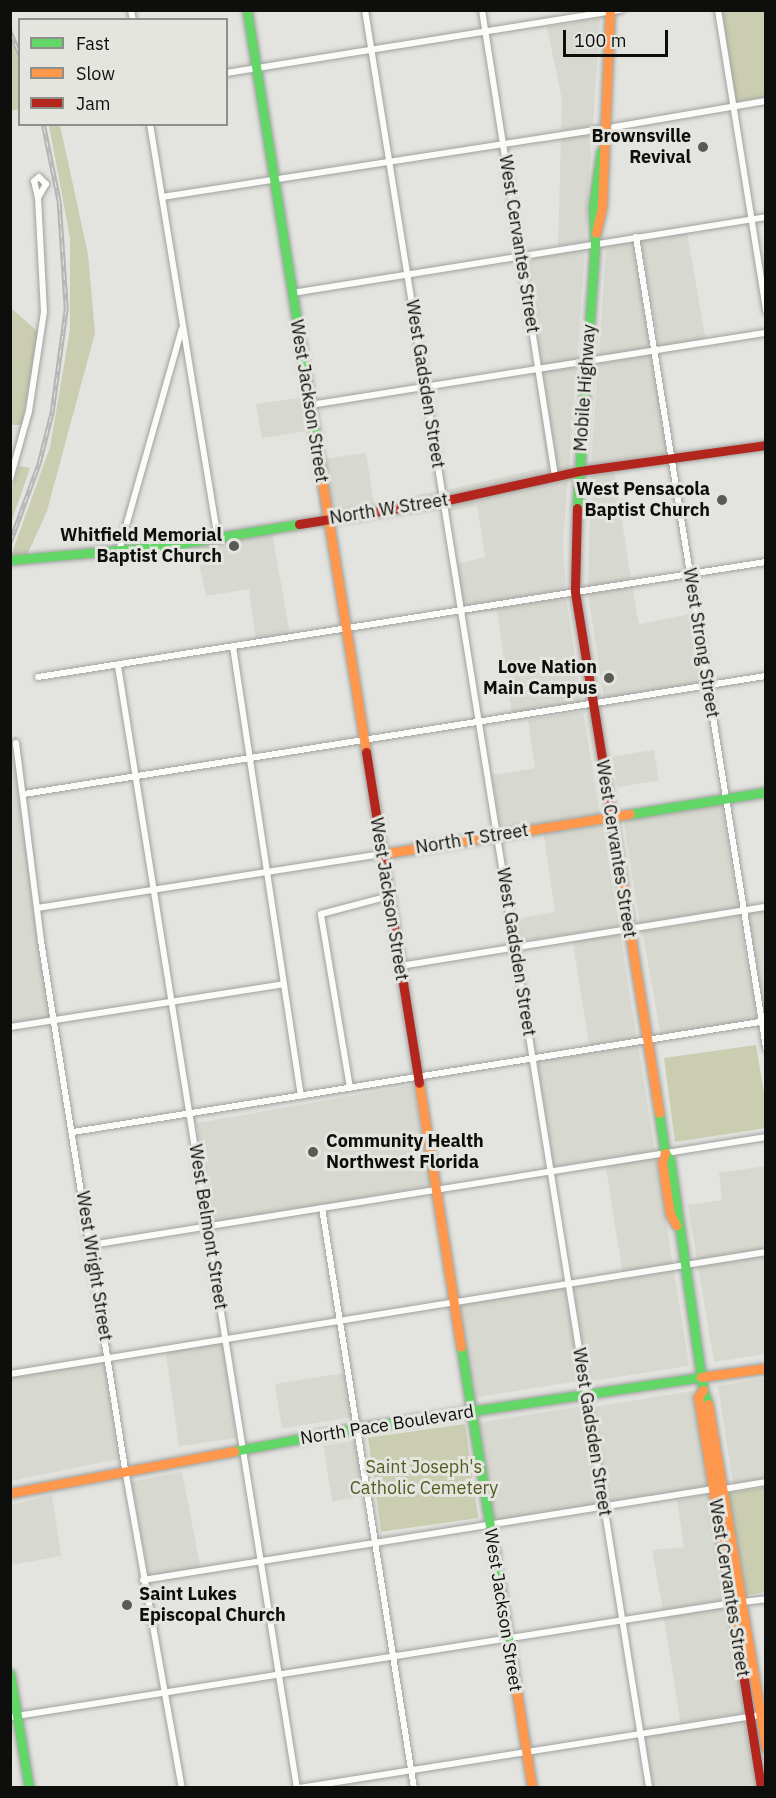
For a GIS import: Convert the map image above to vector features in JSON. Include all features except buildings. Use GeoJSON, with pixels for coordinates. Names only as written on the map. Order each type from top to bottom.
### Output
{"type":"FeatureCollection","features":[{"type":"Feature","properties":{"kind":"main road","name":"West Jackson Street"},"geometry":{"type":"LineString","coordinates":[[247,10],[532,1788]]}},
{"type":"Feature","properties":{"kind":"main road","name":"Mobile Highway"},"geometry":{"type":"LineString","coordinates":[[575,544],[596,233],[602,207],[601,152],[610,11]]}},
{"type":"Feature","properties":{"kind":"main road","name":"North W Street"},"geometry":{"type":"LineString","coordinates":[[10,560],[119,551],[218,537],[443,501],[579,471],[765,446]]}},
{"type":"Feature","properties":{"kind":"main road","name":"West Cervantes Street"},"geometry":{"type":"LineString","coordinates":[[575,544],[575,592],[592,706],[665,1153],[670,1160],[677,1225],[703,1390],[707,1395],[763,1714],[765,1747]]}},
{"type":"Feature","properties":{"kind":"main road","name":"North T Street"},"geometry":{"type":"LineString","coordinates":[[382,854],[765,792]]}},
{"type":"Feature","properties":{"kind":"main road","name":"North Pace Boulevard"},"geometry":{"type":"LineString","coordinates":[[10,1493],[125,1469],[243,1450],[357,1428],[765,1368]]}},
{"type":"Feature","properties":{"kind":"main road","name":"West Cervantes Street"},"geometry":{"type":"LineString","coordinates":[[703,1390],[698,1396],[761,1788]]}},
{"type":"Feature","properties":{"kind":"main road"},"geometry":{"type":"LineString","coordinates":[[10,1674],[14,1717],[29,1788]]}},
{"type":"Feature","properties":{"kind":"street","name":"West Gadsden Street"},"geometry":{"type":"LineString","coordinates":[[365,10],[649,1788]]}},
{"type":"Feature","properties":{"kind":"street","name":"West Cervantes Street"},"geometry":{"type":"LineString","coordinates":[[482,10],[555,478]]}},
{"type":"Feature","properties":{"kind":"street"},"geometry":{"type":"LineString","coordinates":[[228,73],[486,34],[621,10]]}},
{"type":"Feature","properties":{"kind":"street"},"geometry":{"type":"LineString","coordinates":[[717,10],[765,311]]}},
{"type":"Feature","properties":{"kind":"street"},"geometry":{"type":"LineString","coordinates":[[614,127],[765,100]]}},
{"type":"Feature","properties":{"kind":"street"},"geometry":{"type":"LineString","coordinates":[[150,126],[218,537]]}},
{"type":"Feature","properties":{"kind":"street"},"geometry":{"type":"LineString","coordinates":[[162,197],[503,142],[603,129]]}},
{"type":"Feature","properties":{"kind":"street"},"geometry":{"type":"LineString","coordinates":[[10,479],[29,411],[43,323],[39,198]]}},
{"type":"Feature","properties":{"kind":"street"},"geometry":{"type":"LineString","coordinates":[[292,293],[765,217]]}},
{"type":"Feature","properties":{"kind":"street","name":"West Strong Street"},"geometry":{"type":"LineString","coordinates":[[636,237],[743,911],[763,1022],[765,1048]]}},
{"type":"Feature","properties":{"kind":"street"},"geometry":{"type":"LineString","coordinates":[[119,551],[183,328]]}},
{"type":"Feature","properties":{"kind":"street"},"geometry":{"type":"LineString","coordinates":[[310,405],[765,333]]}},
{"type":"Feature","properties":{"kind":"street"},"geometry":{"type":"LineString","coordinates":[[38,677],[765,562]]}},
{"type":"Feature","properties":{"kind":"street"},"geometry":{"type":"LineString","coordinates":[[233,647],[301,1096]]}},
{"type":"Feature","properties":{"kind":"street","name":"West Belmont Street"},"geometry":{"type":"LineString","coordinates":[[118,666],[278,1675],[298,1788]]}},
{"type":"Feature","properties":{"kind":"street"},"geometry":{"type":"LineString","coordinates":[[24,794],[592,706],[765,676]]}},
{"type":"Feature","properties":{"kind":"street","name":"West Wright Street"},"geometry":{"type":"LineString","coordinates":[[15,743],[24,794],[37,908],[125,1469],[163,1693],[182,1788]]}},
{"type":"Feature","properties":{"kind":"street","name":"North T Street"},"geometry":{"type":"LineString","coordinates":[[37,908],[382,854]]}},
{"type":"Feature","properties":{"kind":"street"},"geometry":{"type":"LineString","coordinates":[[350,1088],[321,914],[388,896]]}},
{"type":"Feature","properties":{"kind":"street"},"geometry":{"type":"LineString","coordinates":[[400,966],[765,907]]}},
{"type":"Feature","properties":{"kind":"street"},"geometry":{"type":"LineString","coordinates":[[10,1027],[284,984]]}},
{"type":"Feature","properties":{"kind":"street"},"geometry":{"type":"LineString","coordinates":[[73,1132],[763,1022]]}},
{"type":"Feature","properties":{"kind":"street"},"geometry":{"type":"LineString","coordinates":[[91,1245],[765,1137]]}},
{"type":"Feature","properties":{"kind":"street"},"geometry":{"type":"LineString","coordinates":[[322,1208],[414,1788]]}},
{"type":"Feature","properties":{"kind":"street"},"geometry":{"type":"LineString","coordinates":[[10,1374],[765,1252]]}},
{"type":"Feature","properties":{"kind":"street"},"geometry":{"type":"LineString","coordinates":[[724,1489],[765,1482]]}},
{"type":"Feature","properties":{"kind":"street"},"geometry":{"type":"LineString","coordinates":[[143,1580],[714,1489]]}},
{"type":"Feature","properties":{"kind":"street"},"geometry":{"type":"LineString","coordinates":[[743,1602],[765,1599]]}},
{"type":"Feature","properties":{"kind":"street"},"geometry":{"type":"LineString","coordinates":[[14,1717],[732,1603]]}},
{"type":"Feature","properties":{"kind":"street"},"geometry":{"type":"LineString","coordinates":[[298,1788],[763,1714]]}},
{"type":"Feature","properties":{"kind":"shaded area"},"geometry":{"type":"Polygon","coordinates":[[[600,18],[593,126],[561,130],[562,100],[547,27],[600,18]]]}},
{"type":"Feature","properties":{"kind":"shaded area"},"geometry":{"type":"Polygon","coordinates":[[[592,134],[585,242],[558,246],[561,137],[592,134]]]}},
{"type":"Feature","properties":{"kind":"shaded area"},"geometry":{"type":"Polygon","coordinates":[[[687,233],[706,339],[659,348],[641,241],[687,233]]]}},
{"type":"Feature","properties":{"kind":"shaded area"},"geometry":{"type":"Polygon","coordinates":[[[633,242],[650,348],[599,356],[606,246],[633,242]]]}},
{"type":"Feature","properties":{"kind":"shaded area"},"geometry":{"type":"Polygon","coordinates":[[[585,249],[577,360],[542,365],[525,259],[585,249]]]}},
{"type":"Feature","properties":{"kind":"shaded area"},"geometry":{"type":"Polygon","coordinates":[[[651,355],[667,454],[591,466],[598,364],[651,355]]]}},
{"type":"Feature","properties":{"kind":"shaded area"},"geometry":{"type":"Polygon","coordinates":[[[577,367],[569,470],[558,473],[543,372],[577,367]]]}},
{"type":"Feature","properties":{"kind":"shaded area"},"geometry":{"type":"Polygon","coordinates":[[[535,374],[550,475],[447,497],[446,490],[547,467],[535,374]]]}},
{"type":"Feature","properties":{"kind":"shaded area"},"geometry":{"type":"Polygon","coordinates":[[[305,397],[324,517],[321,517],[307,431],[262,438],[256,404],[305,397]]]}},
{"type":"Feature","properties":{"kind":"shaded area"},"geometry":{"type":"Polygon","coordinates":[[[366,453],[374,503],[438,491],[439,498],[332,515],[323,459],[366,453]]]}},
{"type":"Feature","properties":{"kind":"shaded area"},"geometry":{"type":"Polygon","coordinates":[[[614,470],[631,579],[588,587],[591,473],[614,470]]]}},
{"type":"Feature","properties":{"kind":"shaded area"},"geometry":{"type":"Polygon","coordinates":[[[568,478],[563,543],[566,590],[464,606],[457,564],[485,557],[477,506],[449,511],[448,504],[568,478]]]}},
{"type":"Feature","properties":{"kind":"shaded area"},"geometry":{"type":"Polygon","coordinates":[[[272,532],[290,635],[256,640],[249,589],[206,596],[195,544],[272,532]]]}},
{"type":"Feature","properties":{"kind":"shaded area"},"geometry":{"type":"Polygon","coordinates":[[[632,586],[639,624],[692,614],[703,683],[604,700],[588,594],[632,586]]]}},
{"type":"Feature","properties":{"kind":"shaded area"},"geometry":{"type":"Polygon","coordinates":[[[566,597],[582,704],[512,714],[497,611],[465,613],[566,597]]]}},
{"type":"Feature","properties":{"kind":"shaded area"},"geometry":{"type":"Polygon","coordinates":[[[583,711],[600,814],[501,831],[492,775],[535,768],[528,720],[583,711]]]}},
{"type":"Feature","properties":{"kind":"shaded area"},"geometry":{"type":"Polygon","coordinates":[[[16,736],[17,739],[11,741],[50,1018],[11,1024],[10,737],[16,736]]]}},
{"type":"Feature","properties":{"kind":"shaded area"},"geometry":{"type":"Polygon","coordinates":[[[654,750],[659,781],[617,787],[613,757],[654,750]]]}},
{"type":"Feature","properties":{"kind":"shaded area"},"geometry":{"type":"Polygon","coordinates":[[[722,803],[739,908],[640,923],[623,819],[722,803]]]}},
{"type":"Feature","properties":{"kind":"shaded area"},"geometry":{"type":"Polygon","coordinates":[[[602,821],[619,926],[519,942],[515,919],[555,912],[543,831],[602,821]]]}},
{"type":"Feature","properties":{"kind":"shaded area"},"geometry":{"type":"Polygon","coordinates":[[[765,911],[766,1018],[748,913],[765,911]]]}},
{"type":"Feature","properties":{"kind":"shaded area"},"geometry":{"type":"Polygon","coordinates":[[[739,915],[757,1019],[661,1036],[642,932],[739,915]]]}},
{"type":"Feature","properties":{"kind":"shaded area"},"geometry":{"type":"Polygon","coordinates":[[[620,933],[637,1038],[589,1045],[573,941],[620,933]]]}},
{"type":"Feature","properties":{"kind":"shaded area"},"geometry":{"type":"Polygon","coordinates":[[[638,1045],[655,1151],[554,1167],[537,1061],[638,1045]]]}},
{"type":"Feature","properties":{"kind":"shaded area","name":"Community Health Northwest Florida"},"geometry":{"type":"Polygon","coordinates":[[[413,1085],[431,1185],[214,1224],[196,1123],[413,1085]]]}},
{"type":"Feature","properties":{"kind":"shaded area"},"geometry":{"type":"Polygon","coordinates":[[[656,1158],[673,1264],[622,1272],[606,1166],[656,1158]]]}},
{"type":"Feature","properties":{"kind":"shaded area"},"geometry":{"type":"Polygon","coordinates":[[[765,1166],[765,1249],[697,1260],[688,1205],[722,1200],[719,1173],[765,1166]]]}},
{"type":"Feature","properties":{"kind":"shaded area"},"geometry":{"type":"Polygon","coordinates":[[[765,1256],[765,1354],[714,1362],[698,1267],[765,1256]]]}},
{"type":"Feature","properties":{"kind":"shaded area"},"geometry":{"type":"Polygon","coordinates":[[[674,1271],[689,1366],[588,1382],[573,1287],[674,1271]]]}},
{"type":"Feature","properties":{"kind":"shaded area"},"geometry":{"type":"Polygon","coordinates":[[[565,1288],[580,1381],[473,1398],[458,1305],[565,1288]]]}},
{"type":"Feature","properties":{"kind":"shaded area"},"geometry":{"type":"Polygon","coordinates":[[[223,1343],[236,1438],[179,1446],[166,1351],[223,1343]]]}},
{"type":"Feature","properties":{"kind":"shaded area"},"geometry":{"type":"Polygon","coordinates":[[[104,1362],[119,1459],[11,1481],[11,1377],[104,1362]]]}},
{"type":"Feature","properties":{"kind":"shaded area"},"geometry":{"type":"Polygon","coordinates":[[[344,1373],[351,1417],[282,1428],[275,1384],[344,1373]]]}},
{"type":"Feature","properties":{"kind":"shaded area"},"geometry":{"type":"Polygon","coordinates":[[[765,1378],[765,1479],[733,1484],[718,1386],[765,1378]]]}},
{"type":"Feature","properties":{"kind":"shaded area"},"geometry":{"type":"Polygon","coordinates":[[[693,1391],[708,1487],[607,1503],[592,1407],[693,1391]]]}},
{"type":"Feature","properties":{"kind":"shaded area"},"geometry":{"type":"Polygon","coordinates":[[[584,1406],[600,1505],[493,1522],[477,1423],[584,1406]]]}},
{"type":"Feature","properties":{"kind":"shaded area"},"geometry":{"type":"Polygon","coordinates":[[[355,1441],[364,1496],[332,1501],[323,1446],[355,1441]]]}},
{"type":"Feature","properties":{"kind":"shaded area"},"geometry":{"type":"Polygon","coordinates":[[[182,1472],[201,1568],[150,1578],[131,1482],[182,1472]]]}},
{"type":"Feature","properties":{"kind":"shaded area"},"geometry":{"type":"Polygon","coordinates":[[[709,1494],[726,1600],[663,1610],[652,1550],[684,1547],[677,1500],[709,1494]]]}},
{"type":"Feature","properties":{"kind":"shaded area"},"geometry":{"type":"Polygon","coordinates":[[[52,1495],[61,1556],[11,1565],[11,1505],[52,1495]]]}},
{"type":"Feature","properties":{"kind":"shaded area"},"geometry":{"type":"Polygon","coordinates":[[[727,1607],[744,1713],[681,1723],[664,1617],[727,1607]]]}},
{"type":"Feature","properties":{"kind":"shaded area"},"geometry":{"type":"Polygon","coordinates":[[[745,1720],[756,1787],[653,1787],[645,1736],[745,1720]]]}},
{"type":"Feature","properties":{"kind":"green space"},"geometry":{"type":"Polygon","coordinates":[[[722,11],[765,11],[765,97],[736,102],[722,11]]]}},
{"type":"Feature","properties":{"kind":"green space"},"geometry":{"type":"Polygon","coordinates":[[[11,40],[18,59],[18,109],[11,111],[11,40]]]}},
{"type":"Feature","properties":{"kind":"green space"},"geometry":{"type":"Polygon","coordinates":[[[49,126],[60,126],[88,254],[95,333],[47,511],[27,555],[11,556],[50,447],[70,330],[70,238],[49,126]]]}},
{"type":"Feature","properties":{"kind":"green space"},"geometry":{"type":"Polygon","coordinates":[[[10,307],[38,332],[22,425],[11,425],[10,307]]]}},
{"type":"Feature","properties":{"kind":"green space"},"geometry":{"type":"Polygon","coordinates":[[[19,466],[30,468],[11,523],[11,491],[19,466]]]}},
{"type":"Feature","properties":{"kind":"green space"},"geometry":{"type":"Polygon","coordinates":[[[756,1045],[765,1099],[765,1128],[675,1142],[664,1058],[756,1045]]]}},
{"type":"Feature","properties":{"kind":"green space","name":"Saint Joseph's Catholic Cemetery"},"geometry":{"type":"Polygon","coordinates":[[[465,1424],[478,1518],[381,1532],[368,1438],[465,1424]]]}},
{"type":"Feature","properties":{"kind":"green space"},"geometry":{"type":"Polygon","coordinates":[[[765,1487],[765,1592],[746,1595],[728,1493],[765,1487]]]}},
{"type":"Feature","properties":{"kind":"railway"},"geometry":{"type":"LineString","coordinates":[[10,31],[18,50]]}},
{"type":"Feature","properties":{"kind":"railway"},"geometry":{"type":"LineString","coordinates":[[10,542],[39,463],[52,412],[66,308],[59,202],[43,126]]}},
{"type":"Feature","properties":{"kind":"traffic: fast"},"geometry":{"type":"LineString","coordinates":[[247,10],[316,443]]}},
{"type":"Feature","properties":{"kind":"traffic: fast"},"geometry":{"type":"LineString","coordinates":[[577,508],[595,244],[593,207],[601,152]]}},
{"type":"Feature","properties":{"kind":"traffic: fast"},"geometry":{"type":"LineString","coordinates":[[10,560],[165,546],[299,524]]}},
{"type":"Feature","properties":{"kind":"traffic: fast"},"geometry":{"type":"LineString","coordinates":[[630,814],[766,792]]}},
{"type":"Feature","properties":{"kind":"traffic: fast"},"geometry":{"type":"LineString","coordinates":[[659,1113],[665,1153],[670,1160],[703,1390],[708,1404]]}},
{"type":"Feature","properties":{"kind":"traffic: fast"},"geometry":{"type":"LineString","coordinates":[[461,1347],[513,1669]]}},
{"type":"Feature","properties":{"kind":"traffic: fast"},"geometry":{"type":"LineString","coordinates":[[234,1451],[357,1428],[701,1377]]}},
{"type":"Feature","properties":{"kind":"traffic: fast"},"geometry":{"type":"LineString","coordinates":[[10,1674],[29,1788]]}},
{"type":"Feature","properties":{"kind":"traffic: slow"},"geometry":{"type":"LineString","coordinates":[[596,233],[602,207],[610,10]]}},
{"type":"Feature","properties":{"kind":"traffic: slow"},"geometry":{"type":"LineString","coordinates":[[316,443],[366,752]]}},
{"type":"Feature","properties":{"kind":"traffic: slow"},"geometry":{"type":"LineString","coordinates":[[382,854],[630,814]]}},
{"type":"Feature","properties":{"kind":"traffic: slow"},"geometry":{"type":"LineString","coordinates":[[619,865],[659,1113]]}},
{"type":"Feature","properties":{"kind":"traffic: slow"},"geometry":{"type":"LineString","coordinates":[[419,1083],[461,1347]]}},
{"type":"Feature","properties":{"kind":"traffic: slow"},"geometry":{"type":"LineString","coordinates":[[665,1153],[662,1162],[670,1214],[676,1225]]}},
{"type":"Feature","properties":{"kind":"traffic: slow"},"geometry":{"type":"LineString","coordinates":[[701,1377],[766,1368]]}},
{"type":"Feature","properties":{"kind":"traffic: slow"},"geometry":{"type":"LineString","coordinates":[[703,1390],[698,1397],[737,1636]]}},
{"type":"Feature","properties":{"kind":"traffic: slow"},"geometry":{"type":"LineString","coordinates":[[708,1404],[766,1747]]}},
{"type":"Feature","properties":{"kind":"traffic: slow"},"geometry":{"type":"LineString","coordinates":[[10,1493],[234,1451]]}},
{"type":"Feature","properties":{"kind":"traffic: slow"},"geometry":{"type":"LineString","coordinates":[[513,1669],[532,1788]]}},
{"type":"Feature","properties":{"kind":"traffic: jam"},"geometry":{"type":"LineString","coordinates":[[299,524],[443,501],[579,471],[766,445]]}},
{"type":"Feature","properties":{"kind":"traffic: jam"},"geometry":{"type":"LineString","coordinates":[[577,508],[575,592],[619,865]]}},
{"type":"Feature","properties":{"kind":"traffic: jam"},"geometry":{"type":"LineString","coordinates":[[366,752],[419,1083]]}},
{"type":"Feature","properties":{"kind":"traffic: jam"},"geometry":{"type":"LineString","coordinates":[[737,1636],[761,1788]]}},
{"type":"Feature","properties":{"kind":"place","name":"Brownsville Revival"},"geometry":{"type":"Point","coordinates":[703,147]}},
{"type":"Feature","properties":{"kind":"place","name":"West Pensacola Baptist Church"},"geometry":{"type":"Point","coordinates":[722,500]}},
{"type":"Feature","properties":{"kind":"place","name":"Whitfield Memorial Baptist Church"},"geometry":{"type":"Point","coordinates":[234,546]}},
{"type":"Feature","properties":{"kind":"place","name":"Love Nation Main Campus"},"geometry":{"type":"Point","coordinates":[609,678]}},
{"type":"Feature","properties":{"kind":"place","name":"Community Health Northwest Florida"},"geometry":{"type":"Point","coordinates":[313,1152]}},
{"type":"Feature","properties":{"kind":"place","name":"Saint Lukes Episcopal Church"},"geometry":{"type":"Point","coordinates":[127,1605]}}]}
